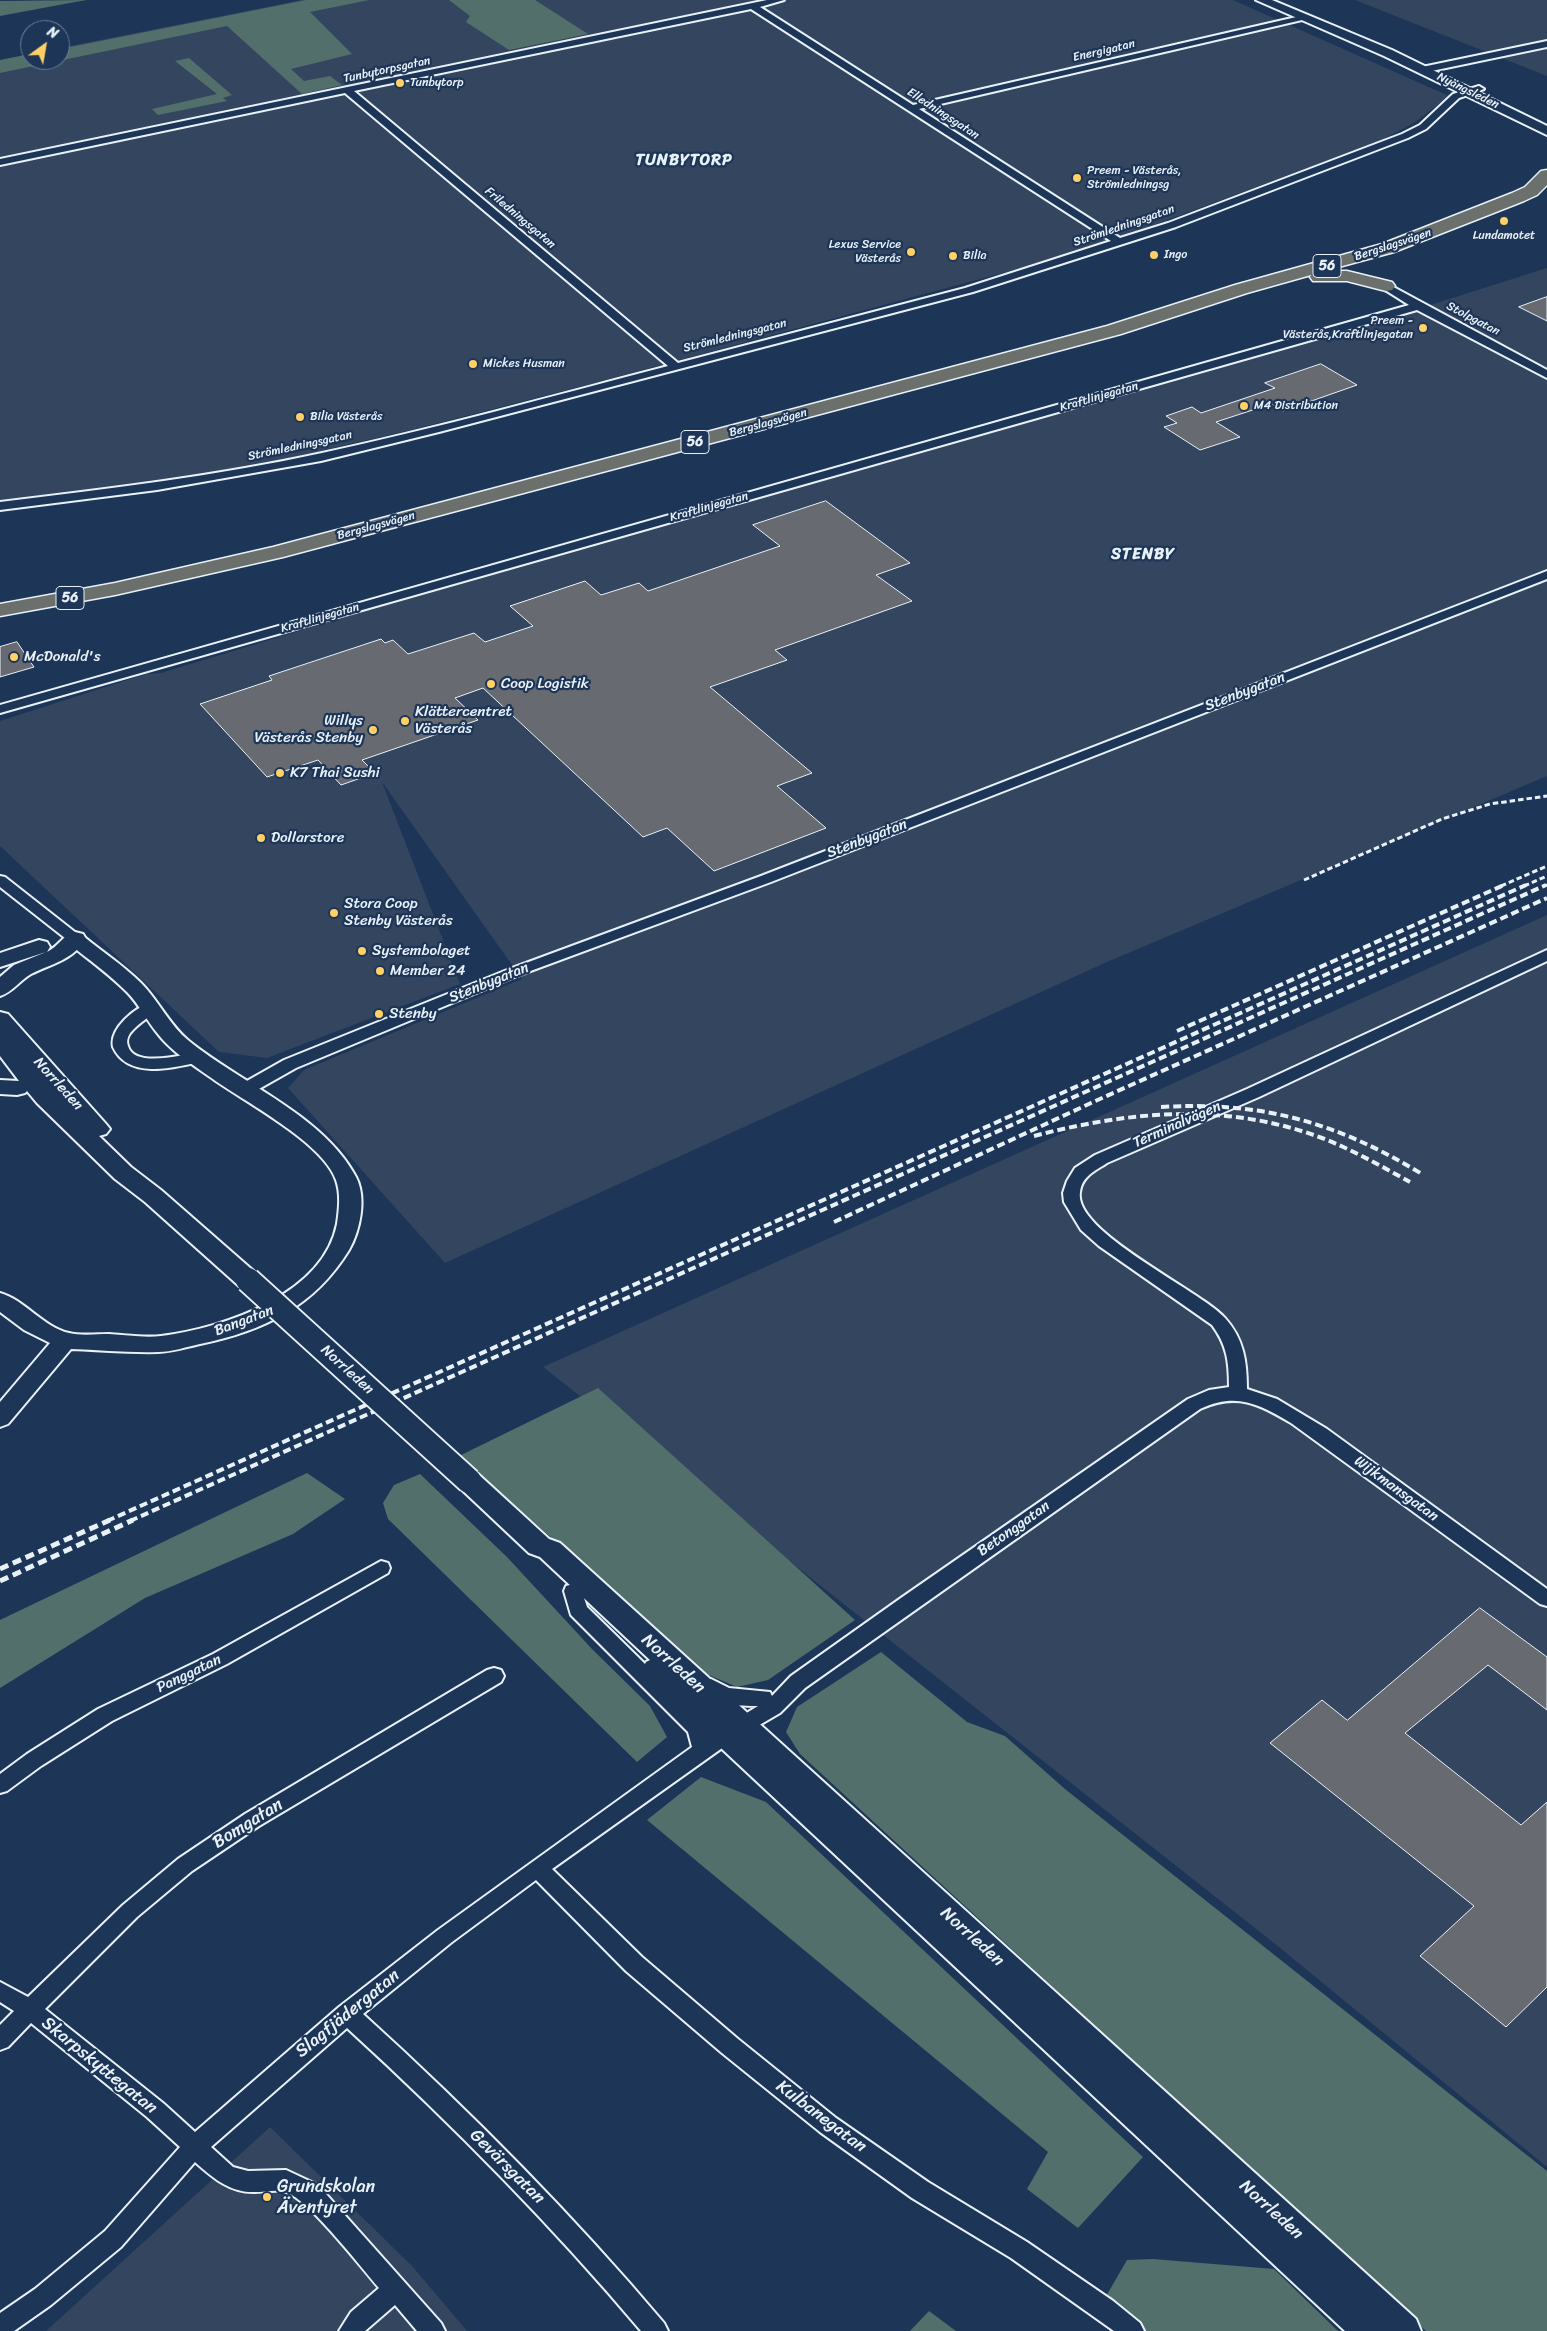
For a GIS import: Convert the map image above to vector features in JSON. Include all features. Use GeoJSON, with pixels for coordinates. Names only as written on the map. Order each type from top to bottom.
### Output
{"type":"FeatureCollection","features":[{"type":"Feature","properties":{"kind":"highway","name":"Bergslagsvägen"},"geometry":{"type":"LineString","coordinates":[[0,610],[115,589],[276,553],[1114,330],[1241,289],[1388,248],[1430,233],[1518,197],[1530,191],[1547,175]]}},
{"type":"Feature","properties":{"kind":"highway","name":"Bergslagsvägen"},"geometry":{"type":"LineString","coordinates":[[1114,330],[1131,328],[1392,257],[1468,229],[1547,194]]}},
{"type":"Feature","properties":{"kind":"highway"},"geometry":{"type":"LineString","coordinates":[[1386,286],[1374,273],[1376,269],[1392,257]]}},
{"type":"Feature","properties":{"kind":"highway"},"geometry":{"type":"LineString","coordinates":[[1319,277],[1347,276],[1386,286]]}},
{"type":"Feature","properties":{"kind":"highway","name":"Bergslagsvägen"},"geometry":{"type":"LineString","coordinates":[[0,618],[152,586],[251,562],[276,553]]}},
{"type":"Feature","properties":{"kind":"main road"},"geometry":{"type":"LineString","coordinates":[[0,960],[75,938]]}},
{"type":"Feature","properties":{"kind":"main road"},"geometry":{"type":"LineString","coordinates":[[0,989],[22,970],[60,954],[75,938]]}},
{"type":"Feature","properties":{"kind":"main road","name":"Norrleden"},"geometry":{"type":"LineString","coordinates":[[0,1019],[134,1168],[153,1196]]}},
{"type":"Feature","properties":{"kind":"main road","name":"Norrleden"},"geometry":{"type":"LineString","coordinates":[[0,1041],[45,1098],[123,1173],[153,1196],[248,1280],[539,1546],[550,1550],[620,1616],[727,1733],[772,1754],[1404,2331]]}},
{"type":"Feature","properties":{"kind":"main road","name":"Norrleden"},"geometry":{"type":"LineString","coordinates":[[539,1546],[539,1559],[1370,2331]]}},
{"type":"Feature","properties":{"kind":"street","name":"Tunbytorpsgatan"},"geometry":{"type":"LineString","coordinates":[[0,162],[780,0]]}},
{"type":"Feature","properties":{"kind":"street","name":"Nyängsleden"},"geometry":{"type":"LineString","coordinates":[[1262,0],[1430,70],[1547,122]]}},
{"type":"Feature","properties":{"kind":"street","name":"Elledningsgatan"},"geometry":{"type":"LineString","coordinates":[[753,6],[1119,242]]}},
{"type":"Feature","properties":{"kind":"street","name":"Energigatan"},"geometry":{"type":"LineString","coordinates":[[910,108],[1302,17]]}},
{"type":"Feature","properties":{"kind":"street"},"geometry":{"type":"LineString","coordinates":[[1430,70],[1465,60],[1547,44]]}},
{"type":"Feature","properties":{"kind":"street","name":"Friledningsgatan"},"geometry":{"type":"LineString","coordinates":[[348,91],[676,366]]}},
{"type":"Feature","properties":{"kind":"street","name":"Nyängsleden"},"geometry":{"type":"LineString","coordinates":[[1480,93],[1547,131]]}},
{"type":"Feature","properties":{"kind":"street","name":"Strömledningsgatan"},"geometry":{"type":"LineString","coordinates":[[0,506],[157,486],[312,459],[435,430],[969,290],[1119,242],[1238,201],[1410,134],[1424,127],[1450,104],[1480,93]]}},
{"type":"Feature","properties":{"kind":"street","name":"Stolpgatan"},"geometry":{"type":"LineString","coordinates":[[1386,286],[1418,306],[1547,375]]}},
{"type":"Feature","properties":{"kind":"street","name":"Kraftlinjegatan"},"geometry":{"type":"LineString","coordinates":[[0,708],[1418,306]]}},
{"type":"Feature","properties":{"kind":"street","name":"Stenbygatan"},"geometry":{"type":"LineString","coordinates":[[244,1090],[290,1064],[512,973],[766,879],[1547,575]]}},
{"type":"Feature","properties":{"kind":"street"},"geometry":{"type":"LineString","coordinates":[[0,880],[75,938],[135,988],[166,1031],[219,1074],[244,1090]]}},
{"type":"Feature","properties":{"kind":"street","name":"Terminalvägen"},"geometry":{"type":"LineString","coordinates":[[1238,1393],[1235,1345],[1229,1335],[1218,1321],[1105,1242],[1087,1226],[1072,1202],[1071,1193],[1074,1181],[1081,1172],[1101,1158],[1253,1093],[1547,955]]}},
{"type":"Feature","properties":{"kind":"street"},"geometry":{"type":"LineString","coordinates":[[150,1008],[122,1032],[119,1044],[123,1054],[130,1060],[148,1063],[164,1063],[197,1057]]}},
{"type":"Feature","properties":{"kind":"street"},"geometry":{"type":"LineString","coordinates":[[8,1088],[45,1098]]}},
{"type":"Feature","properties":{"kind":"street","name":"Bangatan"},"geometry":{"type":"LineString","coordinates":[[0,1301],[32,1324],[65,1341],[160,1344],[228,1330],[262,1317],[292,1300],[313,1282],[331,1262],[345,1238],[351,1206],[347,1179],[315,1138],[244,1090]]}},
{"type":"Feature","properties":{"kind":"street"},"geometry":{"type":"LineString","coordinates":[[0,1418],[65,1341]]}},
{"type":"Feature","properties":{"kind":"street","name":"Wijkmansgatan"},"geometry":{"type":"LineString","coordinates":[[1238,1393],[1260,1399],[1321,1434],[1547,1599]]}},
{"type":"Feature","properties":{"kind":"street","name":"Betonggatan"},"geometry":{"type":"LineString","coordinates":[[727,1733],[768,1702],[1194,1404],[1216,1394],[1238,1393]]}},
{"type":"Feature","properties":{"kind":"street","name":"Panggatan"},"geometry":{"type":"LineString","coordinates":[[0,1785],[34,1760],[105,1715],[220,1659],[381,1568]]}},
{"type":"Feature","properties":{"kind":"street"},"geometry":{"type":"LineString","coordinates":[[620,1616],[654,1636],[720,1695],[768,1702]]}},
{"type":"Feature","properties":{"kind":"street","name":"Bomgatan"},"geometry":{"type":"LineString","coordinates":[[29,2009],[130,1910],[185,1865],[252,1820],[494,1676]]}},
{"type":"Feature","properties":{"kind":"street","name":"Betonggatan"},"geometry":{"type":"LineString","coordinates":[[768,1702],[763,1731],[772,1754]]}},
{"type":"Feature","properties":{"kind":"street","name":"Slagfjädergatan"},"geometry":{"type":"LineString","coordinates":[[0,2327],[44,2297],[113,2239],[194,2147],[347,2014],[537,1868],[727,1733]]}},
{"type":"Feature","properties":{"kind":"street","name":"Kulbanegatan"},"geometry":{"type":"LineString","coordinates":[[537,1868],[634,1964],[730,2046],[828,2125],[920,2190],[1018,2250],[1105,2309],[1132,2331]]}},
{"type":"Feature","properties":{"kind":"street","name":"Skarpskyttegatan"},"geometry":{"type":"LineString","coordinates":[[0,1991],[29,2009],[155,2110],[194,2147]]}},
{"type":"Feature","properties":{"kind":"street"},"geometry":{"type":"LineString","coordinates":[[0,2040],[29,2009]]}},
{"type":"Feature","properties":{"kind":"street","name":"Gevärsgatan"},"geometry":{"type":"LineString","coordinates":[[347,2014],[424,2083],[511,2169],[572,2233],[656,2331]]}},
{"type":"Feature","properties":{"kind":"street"},"geometry":{"type":"LineString","coordinates":[[194,2147],[226,2175],[248,2182],[286,2181],[310,2193],[433,2331]]}},
{"type":"Feature","properties":{"kind":"street"},"geometry":{"type":"LineString","coordinates":[[351,2331],[359,2320],[396,2289]]}},
{"type":"Feature","properties":{"kind":"shaded area"},"geometry":{"type":"Polygon","coordinates":[[[302,0],[1233,0],[1449,96],[1414,123],[1380,141],[1084,251],[598,382],[415,429],[230,472],[0,501],[0,60],[20,56],[20,70],[70,70],[70,46],[302,0]]]}},
{"type":"Feature","properties":{"kind":"shaded area"},"geometry":{"type":"Polygon","coordinates":[[[1355,0],[1547,0],[1547,76],[1355,0]]]}},
{"type":"Feature","properties":{"kind":"shaded area"},"geometry":{"type":"Polygon","coordinates":[[[1547,268],[1547,776],[1107,962],[445,1263],[288,1088],[304,1070],[522,979],[382,782],[460,984],[267,1058],[219,1052],[0,846],[0,721],[146,674],[161,673],[578,546],[872,467],[1075,406],[1424,307],[1547,268]]]}},
{"type":"Feature","properties":{"kind":"shaded area"},"geometry":{"type":"Polygon","coordinates":[[[1547,915],[1547,2167],[1274,1943],[543,1367],[1547,915]]]}},
{"type":"Feature","properties":{"kind":"shaded area","name":"Grundskolan Äventyret"},"geometry":{"type":"Polygon","coordinates":[[[270,2127],[413,2267],[467,2331],[46,2331],[270,2127]]]}},
{"type":"Feature","properties":{"kind":"green space"},"geometry":{"type":"Polygon","coordinates":[[[87,0],[75,2],[0,16],[0,1],[87,0]]]}},
{"type":"Feature","properties":{"kind":"green space"},"geometry":{"type":"Polygon","coordinates":[[[306,0],[369,0],[310,12],[352,54],[291,69],[304,81],[330,76],[342,85],[302,94],[227,26],[70,59],[70,47],[306,0]]]}},
{"type":"Feature","properties":{"kind":"green space"},"geometry":{"type":"Polygon","coordinates":[[[449,0],[535,0],[588,34],[509,50],[466,22],[470,16],[449,0]]]}},
{"type":"Feature","properties":{"kind":"green space"},"geometry":{"type":"Polygon","coordinates":[[[20,56],[20,69],[0,73],[0,60],[20,56]]]}},
{"type":"Feature","properties":{"kind":"green space"},"geometry":{"type":"Polygon","coordinates":[[[189,58],[232,95],[223,98],[227,101],[158,115],[152,109],[217,94],[175,61],[189,58]]]}},
{"type":"Feature","properties":{"kind":"green space"},"geometry":{"type":"Polygon","coordinates":[[[598,1388],[855,1620],[768,1680],[737,1687],[704,1673],[459,1456],[598,1388]]]}},
{"type":"Feature","properties":{"kind":"green space"},"geometry":{"type":"Polygon","coordinates":[[[307,1473],[345,1499],[293,1534],[145,1598],[0,1688],[0,1620],[307,1473]]]}},
{"type":"Feature","properties":{"kind":"green space"},"geometry":{"type":"Polygon","coordinates":[[[420,1474],[507,1557],[592,1649],[650,1706],[667,1737],[637,1762],[388,1519],[383,1503],[394,1485],[420,1474]]]}},
{"type":"Feature","properties":{"kind":"green space"},"geometry":{"type":"Polygon","coordinates":[[[881,1652],[967,1722],[1005,1736],[1065,1789],[1547,2171],[1547,2331],[1426,2331],[800,1754],[786,1732],[797,1707],[881,1652]]]}},
{"type":"Feature","properties":{"kind":"green space"},"geometry":{"type":"Polygon","coordinates":[[[701,1777],[766,1802],[1143,2157],[1078,2228],[1027,2189],[1048,2152],[647,1820],[701,1777]]]}},
{"type":"Feature","properties":{"kind":"green space"},"geometry":{"type":"Polygon","coordinates":[[[1153,2259],[1274,2269],[1338,2331],[1142,2331],[1105,2298],[1127,2260],[1153,2259]]]}},
{"type":"Feature","properties":{"kind":"green space"},"geometry":{"type":"Polygon","coordinates":[[[929,2311],[956,2331],[910,2331],[929,2311]]]}},
{"type":"Feature","properties":{"kind":"building"},"geometry":{"type":"Polygon","coordinates":[[[1547,297],[1547,321],[1519,307],[1547,297]]]}},
{"type":"Feature","properties":{"kind":"building","name":"M4 Distribution"},"geometry":{"type":"Polygon","coordinates":[[[1321,364],[1357,385],[1283,411],[1271,404],[1216,422],[1240,437],[1200,450],[1164,427],[1177,423],[1166,416],[1192,407],[1201,413],[1275,388],[1265,383],[1321,364]]]}},
{"type":"Feature","properties":{"kind":"building","name":"Coop Logistik"},"geometry":{"type":"Polygon","coordinates":[[[826,501],[910,563],[876,575],[912,601],[775,650],[787,660],[710,687],[812,773],[777,786],[826,828],[714,871],[667,828],[643,837],[483,688],[455,698],[478,720],[362,760],[375,773],[341,785],[318,760],[267,777],[200,704],[272,680],[269,676],[381,639],[385,643],[393,640],[408,654],[474,633],[485,642],[533,626],[510,606],[585,581],[601,595],[639,583],[648,591],[780,546],[753,525],[826,501]]]}},
{"type":"Feature","properties":{"kind":"building","name":"McDonald's"},"geometry":{"type":"Polygon","coordinates":[[[17,642],[34,667],[0,677],[0,647],[17,642]]]}},
{"type":"Feature","properties":{"kind":"building"},"geometry":{"type":"Polygon","coordinates":[[[1480,1608],[1547,1657],[1547,1710],[1488,1665],[1405,1733],[1521,1825],[1547,1802],[1547,1987],[1506,2027],[1420,1956],[1474,1906],[1270,1743],[1322,1700],[1347,1720],[1480,1608]]]}},
{"type":"Feature","properties":{"kind":"railway"},"geometry":{"type":"LineString","coordinates":[[1304,880],[1442,819],[1490,804],[1547,796]]}},
{"type":"Feature","properties":{"kind":"railway"},"geometry":{"type":"LineString","coordinates":[[1501,886],[1547,866]]}},
{"type":"Feature","properties":{"kind":"railway"},"geometry":{"type":"LineString","coordinates":[[1524,886],[1547,876]]}},
{"type":"Feature","properties":{"kind":"railway"},"geometry":{"type":"LineString","coordinates":[[1177,1031],[1504,885]]}},
{"type":"Feature","properties":{"kind":"railway"},"geometry":{"type":"LineString","coordinates":[[107,1521],[1526,885]]}},
{"type":"Feature","properties":{"kind":"railway"},"geometry":{"type":"LineString","coordinates":[[130,1521],[1546,885]]}},
{"type":"Feature","properties":{"kind":"railway"},"geometry":{"type":"LineString","coordinates":[[834,1222],[1091,1103],[1547,898]]}},
{"type":"Feature","properties":{"kind":"railway"},"geometry":{"type":"LineString","coordinates":[[1161,1107],[1197,1106],[1232,1108],[1265,1112],[1297,1119],[1328,1128],[1359,1141],[1422,1174]]}},
{"type":"Feature","properties":{"kind":"railway"},"geometry":{"type":"LineString","coordinates":[[1034,1136],[1070,1127],[1142,1116],[1178,1114],[1250,1119],[1322,1138],[1356,1153],[1410,1182]]}},
{"type":"Feature","properties":{"kind":"railway"},"geometry":{"type":"LineString","coordinates":[[0,1569],[110,1520]]}},
{"type":"Feature","properties":{"kind":"railway"},"geometry":{"type":"LineString","coordinates":[[0,1581],[133,1520]]}},
{"type":"Feature","properties":{"kind":"place","name":"Tunbytorp"},"geometry":{"type":"Point","coordinates":[400,83]}},
{"type":"Feature","properties":{"kind":"place","name":"Preem - Västerås, Strömledningsg"},"geometry":{"type":"Point","coordinates":[1077,178]}},
{"type":"Feature","properties":{"kind":"place","name":"Lundamotet"},"geometry":{"type":"Point","coordinates":[1504,221]}},
{"type":"Feature","properties":{"kind":"place","name":"Lexus Service Västerås"},"geometry":{"type":"Point","coordinates":[911,252]}},
{"type":"Feature","properties":{"kind":"place","name":"Ingo"},"geometry":{"type":"Point","coordinates":[1154,255]}},
{"type":"Feature","properties":{"kind":"place","name":"Bilia"},"geometry":{"type":"Point","coordinates":[953,256]}},
{"type":"Feature","properties":{"kind":"place","name":"Preem - Västerås,Kraftlinjegatan"},"geometry":{"type":"Point","coordinates":[1423,328]}},
{"type":"Feature","properties":{"kind":"place","name":"Mickes Husman"},"geometry":{"type":"Point","coordinates":[473,364]}},
{"type":"Feature","properties":{"kind":"place","name":"M4 Distribution"},"geometry":{"type":"Point","coordinates":[1244,406]}},
{"type":"Feature","properties":{"kind":"place","name":"Bilia Västerås"},"geometry":{"type":"Point","coordinates":[300,417]}},
{"type":"Feature","properties":{"kind":"place","name":"McDonald's"},"geometry":{"type":"Point","coordinates":[14,657]}},
{"type":"Feature","properties":{"kind":"place","name":"Coop Logistik"},"geometry":{"type":"Point","coordinates":[491,684]}},
{"type":"Feature","properties":{"kind":"place","name":"Klättercentret Västerås"},"geometry":{"type":"Point","coordinates":[405,721]}},
{"type":"Feature","properties":{"kind":"place","name":"Willys Västerås Stenby"},"geometry":{"type":"Point","coordinates":[373,730]}},
{"type":"Feature","properties":{"kind":"place","name":"K7 Thai Sushi"},"geometry":{"type":"Point","coordinates":[280,773]}},
{"type":"Feature","properties":{"kind":"place","name":"Dollarstore"},"geometry":{"type":"Point","coordinates":[261,838]}},
{"type":"Feature","properties":{"kind":"place","name":"Stora Coop Stenby Västerås"},"geometry":{"type":"Point","coordinates":[334,913]}},
{"type":"Feature","properties":{"kind":"place","name":"Systembolaget"},"geometry":{"type":"Point","coordinates":[362,951]}},
{"type":"Feature","properties":{"kind":"place","name":"Member 24"},"geometry":{"type":"Point","coordinates":[380,971]}},
{"type":"Feature","properties":{"kind":"place","name":"Stenby"},"geometry":{"type":"Point","coordinates":[379,1014]}},
{"type":"Feature","properties":{"kind":"place","name":"Grundskolan Äventyret"},"geometry":{"type":"Point","coordinates":[267,2197]}},
{"type":"Feature","properties":{"kind":"district","name":"TUNBYTORP"},"geometry":{"type":"Point","coordinates":[684,161]}},
{"type":"Feature","properties":{"kind":"district","name":"STENBY"},"geometry":{"type":"Point","coordinates":[1143,555]}}]}
